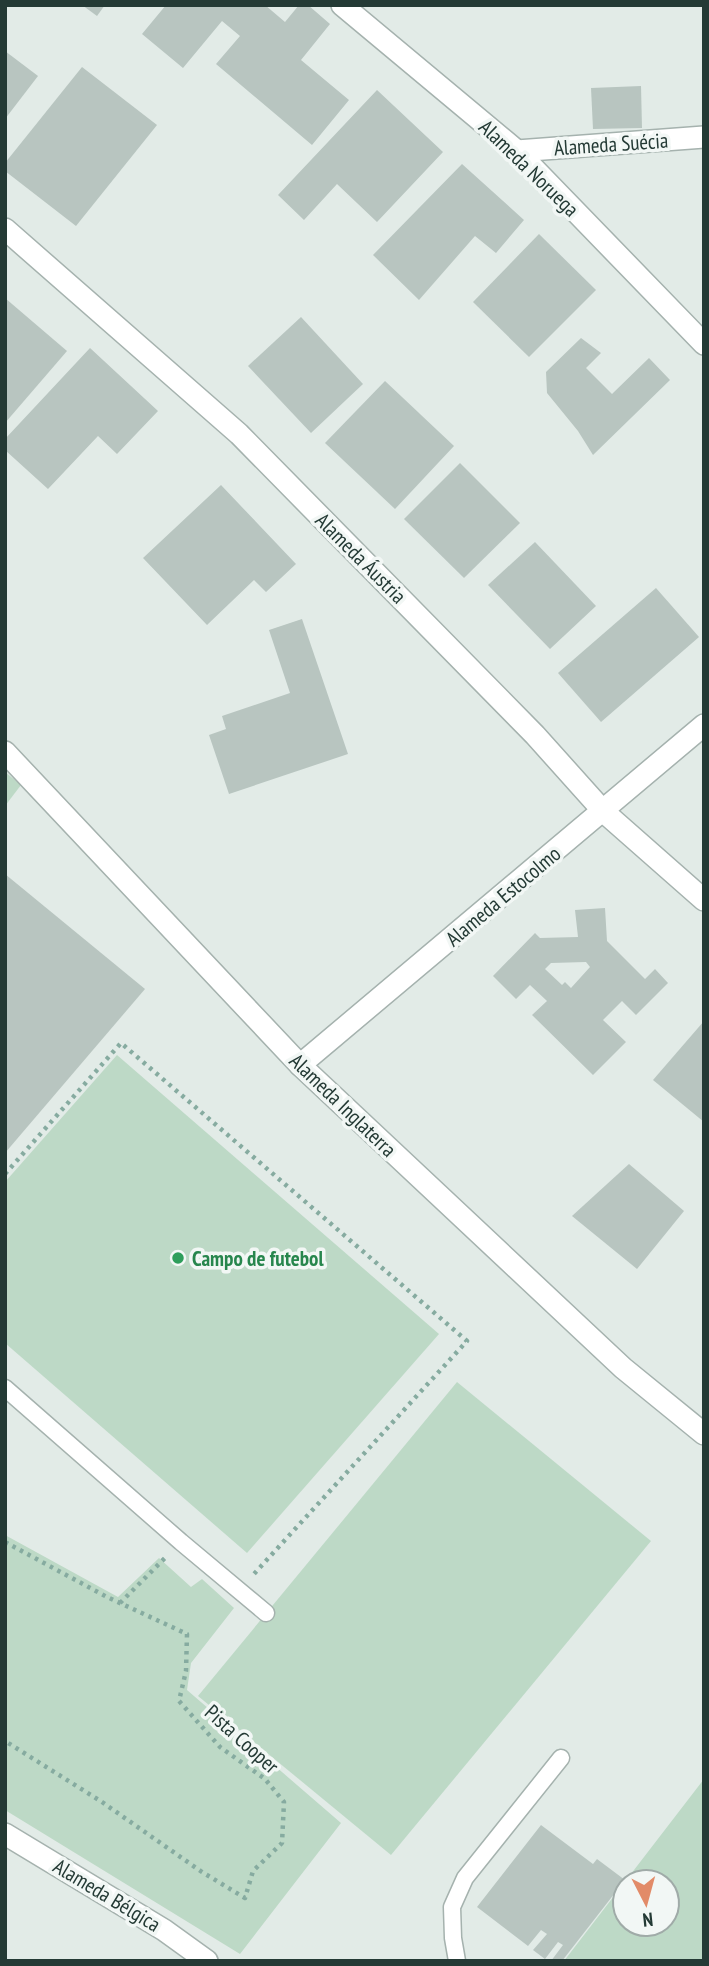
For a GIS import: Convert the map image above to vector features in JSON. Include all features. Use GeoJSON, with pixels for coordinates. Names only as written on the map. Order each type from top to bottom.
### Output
{"type":"FeatureCollection","features":[{"type":"Feature","properties":{"kind":"street","name":"Alameda Noruega"},"geometry":{"type":"LineString","coordinates":[[342,5],[517,151],[704,345]]}},
{"type":"Feature","properties":{"kind":"street","name":"Alameda Suécia"},"geometry":{"type":"LineString","coordinates":[[517,151],[704,137]]}},
{"type":"Feature","properties":{"kind":"street","name":"Alameda Áustria"},"geometry":{"type":"LineString","coordinates":[[5,229],[239,435],[535,735],[604,812],[704,900]]}},
{"type":"Feature","properties":{"kind":"street","name":"Alameda Estocolmo"},"geometry":{"type":"LineString","coordinates":[[300,1065],[704,726]]}},
{"type":"Feature","properties":{"kind":"street","name":"Alameda Inglaterra"},"geometry":{"type":"LineString","coordinates":[[5,752],[300,1065],[623,1368],[704,1434]]}},
{"type":"Feature","properties":{"kind":"street","name":"Alameda Bélgica"},"geometry":{"type":"LineString","coordinates":[[5,1834],[164,1930],[207,1961]]}},
{"type":"Feature","properties":{"kind":"lane"},"geometry":{"type":"LineString","coordinates":[[5,1388],[266,1613]]}},
{"type":"Feature","properties":{"kind":"lane"},"geometry":{"type":"LineString","coordinates":[[457,1961],[452,1907],[465,1878],[561,1758]]}},
{"type":"Feature","properties":{"kind":"path"},"geometry":{"type":"LineString","coordinates":[[5,1174],[121,1043],[467,1341],[239,1591]]}},
{"type":"Feature","properties":{"kind":"path","name":"Pista Cooper"},"geometry":{"type":"LineString","coordinates":[[5,1542],[120,1603],[187,1634],[186,1671],[179,1701],[220,1747],[265,1779],[284,1802],[282,1843],[253,1871],[245,1898],[202,1872],[103,1802],[5,1741]]}},
{"type":"Feature","properties":{"kind":"path"},"geometry":{"type":"LineString","coordinates":[[120,1603],[181,1542]]}},
{"type":"Feature","properties":{"kind":"green space"},"geometry":{"type":"Polygon","coordinates":[[[5,772],[21,785],[5,806],[5,772]]]}},
{"type":"Feature","properties":{"kind":"green space","name":"Campo de futebol"},"geometry":{"type":"Polygon","coordinates":[[[117,1055],[439,1334],[247,1553],[5,1343],[5,1182],[117,1055]]]}},
{"type":"Feature","properties":{"kind":"green space"},"geometry":{"type":"Polygon","coordinates":[[[457,1382],[651,1541],[391,1855],[198,1696],[457,1382]]]}},
{"type":"Feature","properties":{"kind":"green space"},"geometry":{"type":"Polygon","coordinates":[[[5,1535],[118,1597],[159,1558],[191,1587],[202,1579],[234,1608],[191,1663],[187,1690],[341,1823],[240,1954],[5,1810],[5,1535]]]}},
{"type":"Feature","properties":{"kind":"green space"},"geometry":{"type":"Polygon","coordinates":[[[704,1779],[704,1961],[564,1961],[611,1900],[611,1938],[681,1938],[681,1868],[636,1868],[704,1779]]]}},
{"type":"Feature","properties":{"kind":"building"},"geometry":{"type":"Polygon","coordinates":[[[82,5],[105,5],[97,16],[82,5]]]}},
{"type":"Feature","properties":{"kind":"building"},"geometry":{"type":"Polygon","coordinates":[[[166,5],[265,5],[285,22],[299,5],[308,5],[330,24],[301,60],[349,100],[312,145],[216,64],[240,36],[222,21],[183,68],[142,34],[166,5]]]}},
{"type":"Feature","properties":{"kind":"building"},"geometry":{"type":"Polygon","coordinates":[[[5,51],[38,76],[5,119],[5,51]]]}},
{"type":"Feature","properties":{"kind":"building"},"geometry":{"type":"Polygon","coordinates":[[[82,67],[157,125],[76,226],[5,171],[5,163],[82,67]]]}},
{"type":"Feature","properties":{"kind":"building"},"geometry":{"type":"Polygon","coordinates":[[[641,86],[642,128],[593,129],[591,88],[641,86]]]}},
{"type":"Feature","properties":{"kind":"building"},"geometry":{"type":"Polygon","coordinates":[[[377,90],[443,152],[377,222],[337,184],[304,220],[278,195],[377,90]]]}},
{"type":"Feature","properties":{"kind":"building"},"geometry":{"type":"Polygon","coordinates":[[[462,164],[524,220],[496,253],[475,236],[419,300],[373,255],[462,164]]]}},
{"type":"Feature","properties":{"kind":"building"},"geometry":{"type":"Polygon","coordinates":[[[539,234],[596,290],[529,357],[473,302],[539,234]]]}},
{"type":"Feature","properties":{"kind":"building"},"geometry":{"type":"Polygon","coordinates":[[[5,298],[67,351],[5,423],[5,298]]]}},
{"type":"Feature","properties":{"kind":"building"},"geometry":{"type":"Polygon","coordinates":[[[301,317],[363,384],[311,433],[248,366],[301,317]]]}},
{"type":"Feature","properties":{"kind":"building"},"geometry":{"type":"Polygon","coordinates":[[[581,338],[601,353],[586,368],[612,394],[649,358],[670,380],[593,455],[578,431],[547,393],[546,372],[581,338]]]}},
{"type":"Feature","properties":{"kind":"building"},"geometry":{"type":"Polygon","coordinates":[[[90,348],[158,411],[117,454],[98,436],[48,489],[5,450],[5,439],[90,348]]]}},
{"type":"Feature","properties":{"kind":"building"},"geometry":{"type":"Polygon","coordinates":[[[385,381],[454,446],[395,509],[325,443],[385,381]]]}},
{"type":"Feature","properties":{"kind":"building"},"geometry":{"type":"Polygon","coordinates":[[[460,463],[520,523],[464,578],[404,519],[460,463]]]}},
{"type":"Feature","properties":{"kind":"building"},"geometry":{"type":"Polygon","coordinates":[[[221,485],[296,564],[266,592],[254,580],[207,625],[143,558],[221,485]]]}},
{"type":"Feature","properties":{"kind":"building"},"geometry":{"type":"Polygon","coordinates":[[[535,542],[596,606],[550,649],[488,585],[535,542]]]}},
{"type":"Feature","properties":{"kind":"building"},"geometry":{"type":"Polygon","coordinates":[[[656,588],[699,637],[601,722],[558,673],[656,588]]]}},
{"type":"Feature","properties":{"kind":"building"},"geometry":{"type":"Polygon","coordinates":[[[302,619],[348,754],[229,794],[209,735],[226,729],[222,716],[290,693],[269,630],[302,619]]]}},
{"type":"Feature","properties":{"kind":"building"},"geometry":{"type":"Polygon","coordinates":[[[5,874],[145,989],[5,1153],[5,874]]]}},
{"type":"Feature","properties":{"kind":"building"},"geometry":{"type":"Polygon","coordinates":[[[605,908],[607,941],[645,979],[655,969],[668,983],[636,1015],[622,1001],[603,1020],[626,1042],[593,1075],[532,1015],[547,1001],[530,985],[516,999],[493,976],[535,933],[540,938],[578,937],[575,910],[605,908]],[[586,962],[551,963],[545,969],[562,985],[565,982],[571,988],[590,967],[586,962]]]}},
{"type":"Feature","properties":{"kind":"building"},"geometry":{"type":"Polygon","coordinates":[[[704,1021],[704,1122],[653,1080],[704,1021]]]}},
{"type":"Feature","properties":{"kind":"building"},"geometry":{"type":"Polygon","coordinates":[[[629,1164],[684,1211],[637,1269],[572,1216],[629,1164]]]}},
{"type":"Feature","properties":{"kind":"building"},"geometry":{"type":"Polygon","coordinates":[[[541,1825],[593,1864],[597,1859],[611,1870],[611,1898],[562,1961],[551,1961],[563,1945],[558,1942],[545,1959],[533,1950],[547,1934],[541,1930],[528,1946],[477,1907],[541,1825]]]}},
{"type":"Feature","properties":{"kind":"place","name":"Campo de futebol"},"geometry":{"type":"Point","coordinates":[178,1258]}}]}
